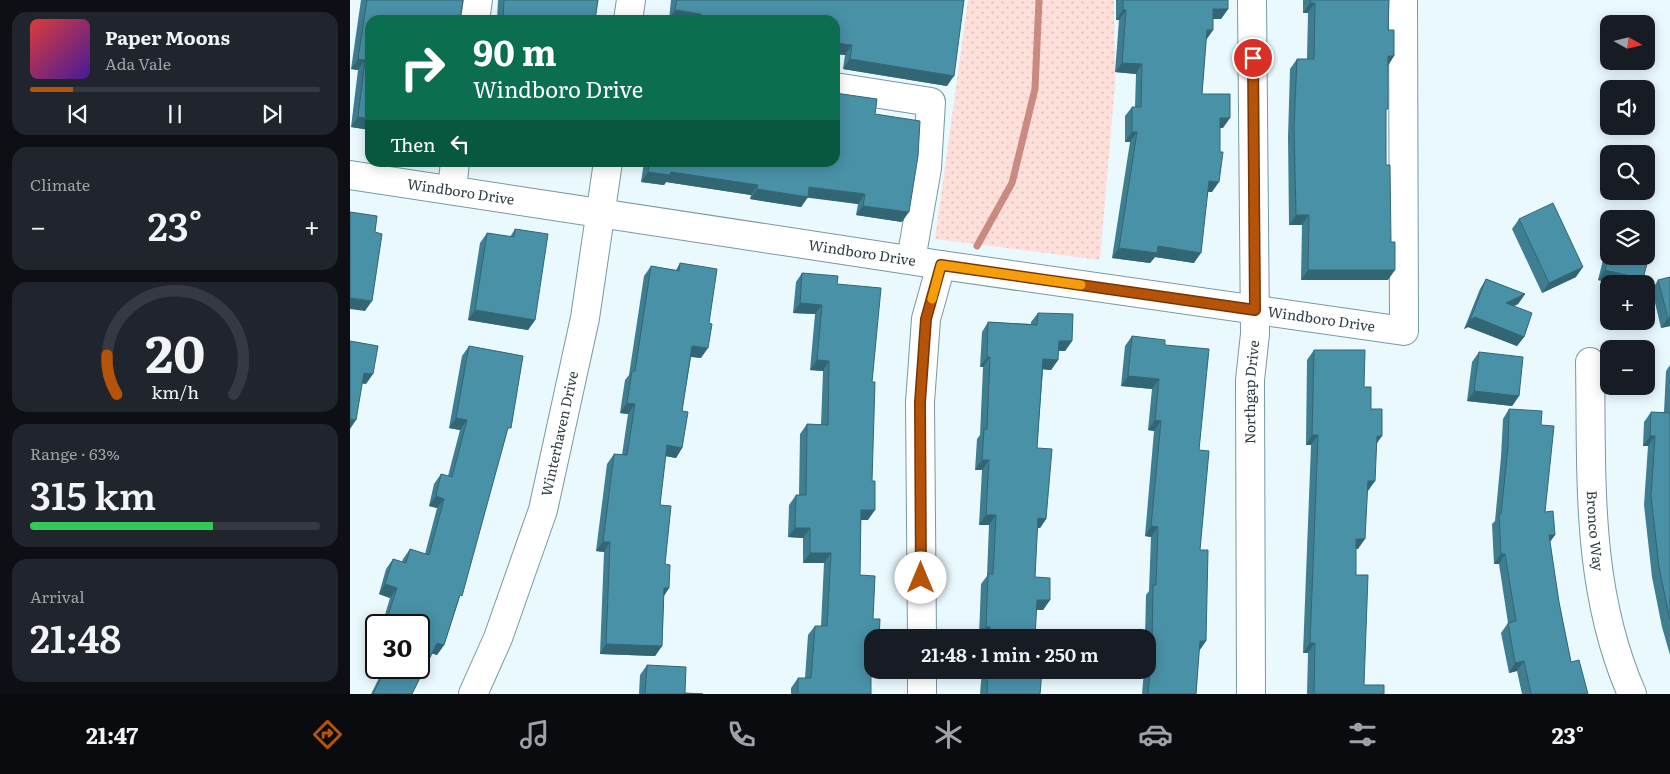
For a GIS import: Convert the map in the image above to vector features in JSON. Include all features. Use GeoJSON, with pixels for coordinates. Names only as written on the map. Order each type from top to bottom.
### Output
{"type":"FeatureCollection","features":[{"type":"Feature","properties":{"kind":"street"},"geometry":{"type":"LineString","coordinates":[[476,15],[478,0]]}},
{"type":"Feature","properties":{"kind":"street"},"geometry":{"type":"LineString","coordinates":[[629,15],[631,0]]}},
{"type":"Feature","properties":{"kind":"street","name":"Northgap Drive"},"geometry":{"type":"LineString","coordinates":[[1252,0],[1256,334],[1250,380],[1252,694]]}},
{"type":"Feature","properties":{"kind":"street","name":"Windboro Drive"},"geometry":{"type":"LineString","coordinates":[[350,175],[941,265],[1404,331],[1403,0]]}},
{"type":"Feature","properties":{"kind":"street"},"geometry":{"type":"LineString","coordinates":[[840,88],[931,102],[927,168],[911,260]]}},
{"type":"Feature","properties":{"kind":"street"},"geometry":{"type":"LineString","coordinates":[[452,190],[454,167]]}},
{"type":"Feature","properties":{"kind":"street","name":"Winterhaven Drive"},"geometry":{"type":"LineString","coordinates":[[478,693],[543,510],[585,318],[607,167]]}},
{"type":"Feature","properties":{"kind":"street"},"geometry":{"type":"LineString","coordinates":[[922,629],[920,402],[926,319],[941,265]]}},
{"type":"Feature","properties":{"kind":"street","name":"Bronco Way"},"geometry":{"type":"LineString","coordinates":[[1590,362],[1592,518],[1596,571],[1615,653],[1632,694]]}},
{"type":"Feature","properties":{"kind":"street"},"geometry":{"type":"LineString","coordinates":[[922,679],[922,694]]}},
{"type":"Feature","properties":{"kind":"shaded area"},"geometry":{"type":"Polygon","coordinates":[[[968,0],[1114,0],[1115,84],[1100,260],[935,239],[968,0]]]}},
{"type":"Feature","properties":{"kind":"building"},"geometry":{"type":"Polygon","coordinates":[[[367,0],[463,0],[461,15],[365,15],[365,60],[358,59],[367,0]]]}},
{"type":"Feature","properties":{"kind":"building"},"geometry":{"type":"Polygon","coordinates":[[[504,0],[598,0],[596,15],[503,15],[504,0]]]}},
{"type":"Feature","properties":{"kind":"building"},"geometry":{"type":"Polygon","coordinates":[[[677,0],[964,0],[954,76],[850,59],[852,45],[840,44],[840,15],[701,15],[675,10],[677,0]]]}},
{"type":"Feature","properties":{"kind":"building"},"geometry":{"type":"Polygon","coordinates":[[[1123,0],[1228,0],[1228,9],[1213,9],[1213,30],[1207,30],[1202,94],[1230,94],[1230,118],[1220,118],[1220,152],[1223,152],[1219,182],[1209,181],[1201,253],[1158,246],[1157,253],[1119,248],[1137,132],[1132,132],[1132,107],[1141,107],[1142,64],[1122,63],[1126,10],[1123,10],[1123,0]]]}},
{"type":"Feature","properties":{"kind":"building"},"geometry":{"type":"Polygon","coordinates":[[[1310,0],[1389,0],[1388,30],[1394,30],[1394,56],[1388,56],[1386,165],[1390,165],[1391,242],[1395,242],[1395,270],[1308,270],[1309,215],[1296,215],[1294,127],[1297,59],[1314,59],[1315,3],[1310,3],[1310,0]]]}},
{"type":"Feature","properties":{"kind":"building"},"geometry":{"type":"Polygon","coordinates":[[[365,60],[365,118],[358,117],[365,60]]]}},
{"type":"Feature","properties":{"kind":"building"},"geometry":{"type":"Polygon","coordinates":[[[840,94],[877,99],[875,114],[920,121],[918,156],[909,212],[863,206],[865,194],[809,187],[808,197],[757,189],[758,185],[671,172],[670,175],[648,172],[648,167],[840,167],[840,94]]]}},
{"type":"Feature","properties":{"kind":"building"},"geometry":{"type":"Polygon","coordinates":[[[1553,203],[1583,267],[1549,283],[1519,219],[1553,203]]]}},
{"type":"Feature","properties":{"kind":"building"},"geometry":{"type":"Polygon","coordinates":[[[350,212],[377,216],[375,232],[382,234],[372,301],[350,298],[350,212]]]}},
{"type":"Feature","properties":{"kind":"building"},"geometry":{"type":"Polygon","coordinates":[[[515,229],[548,234],[535,320],[475,310],[487,233],[514,237],[515,229]]]}},
{"type":"Feature","properties":{"kind":"building"},"geometry":{"type":"Polygon","coordinates":[[[680,263],[717,269],[709,323],[712,324],[708,348],[692,346],[682,411],[688,412],[682,448],[667,445],[660,505],[671,506],[665,564],[670,565],[669,588],[664,588],[662,646],[606,644],[610,542],[603,542],[614,454],[627,455],[635,404],[627,403],[632,371],[635,371],[651,266],[679,271],[680,263]]]}},
{"type":"Feature","properties":{"kind":"building"},"geometry":{"type":"Polygon","coordinates":[[[1606,265],[1647,265],[1644,275],[1626,275],[1605,270],[1606,265]]]}},
{"type":"Feature","properties":{"kind":"building"},"geometry":{"type":"Polygon","coordinates":[[[802,273],[838,276],[837,284],[881,288],[872,382],[875,382],[872,481],[875,481],[875,510],[861,510],[860,575],[875,576],[873,619],[880,619],[879,629],[864,629],[864,679],[871,679],[871,694],[798,694],[798,678],[811,678],[815,626],[827,626],[831,553],[810,553],[810,528],[795,528],[796,495],[806,495],[807,424],[828,425],[829,361],[817,360],[822,305],[800,303],[802,273]]]}},
{"type":"Feature","properties":{"kind":"building"},"geometry":{"type":"Polygon","coordinates":[[[1670,277],[1670,318],[1668,318],[1658,280],[1670,277]]]}},
{"type":"Feature","properties":{"kind":"building"},"geometry":{"type":"Polygon","coordinates":[[[1486,279],[1525,294],[1506,303],[1532,313],[1524,337],[1475,317],[1470,320],[1486,279]]]}},
{"type":"Feature","properties":{"kind":"building"},"geometry":{"type":"Polygon","coordinates":[[[1038,313],[1073,314],[1072,341],[1059,341],[1058,360],[1043,359],[1037,448],[1052,449],[1046,519],[1038,518],[1035,577],[1050,578],[1050,600],[1037,600],[1035,629],[990,629],[990,627],[986,627],[988,574],[993,574],[996,515],[986,515],[989,460],[982,460],[984,429],[987,429],[990,357],[987,357],[988,322],[1037,325],[1038,313]]]}},
{"type":"Feature","properties":{"kind":"building"},"geometry":{"type":"Polygon","coordinates":[[[1132,336],[1165,340],[1165,345],[1209,349],[1199,450],[1209,451],[1200,550],[1208,550],[1206,641],[1200,641],[1196,694],[1148,694],[1149,679],[1156,679],[1156,629],[1152,629],[1153,585],[1156,585],[1158,527],[1151,526],[1161,421],[1155,420],[1159,379],[1128,376],[1132,336]]]}},
{"type":"Feature","properties":{"kind":"building"},"geometry":{"type":"Polygon","coordinates":[[[350,341],[378,346],[373,374],[364,373],[356,420],[350,419],[350,341]]]}},
{"type":"Feature","properties":{"kind":"building"},"geometry":{"type":"Polygon","coordinates":[[[469,346],[523,356],[511,428],[508,428],[462,596],[460,595],[444,645],[437,643],[430,657],[430,614],[389,614],[397,588],[385,584],[393,559],[406,563],[410,549],[429,555],[444,499],[436,496],[441,474],[452,477],[467,420],[456,418],[469,346]]]}},
{"type":"Feature","properties":{"kind":"building"},"geometry":{"type":"Polygon","coordinates":[[[1314,350],[1365,350],[1364,387],[1371,387],[1371,409],[1382,409],[1382,436],[1377,436],[1375,481],[1368,481],[1365,539],[1356,539],[1356,575],[1368,575],[1364,685],[1384,685],[1384,694],[1314,694],[1315,643],[1310,643],[1318,435],[1312,435],[1314,350]]]}},
{"type":"Feature","properties":{"kind":"building"},"geometry":{"type":"Polygon","coordinates":[[[1479,352],[1523,357],[1519,396],[1474,391],[1479,352]]]}},
{"type":"Feature","properties":{"kind":"building"},"geometry":{"type":"Polygon","coordinates":[[[1509,409],[1542,411],[1541,425],[1554,426],[1545,512],[1553,511],[1555,535],[1549,535],[1559,602],[1571,662],[1579,660],[1588,694],[1531,694],[1524,661],[1515,663],[1508,623],[1516,621],[1505,554],[1501,554],[1499,514],[1501,514],[1508,447],[1509,409]]]}},
{"type":"Feature","properties":{"kind":"building"},"geometry":{"type":"Polygon","coordinates":[[[1651,412],[1670,413],[1670,620],[1659,567],[1651,496],[1655,436],[1650,436],[1651,412]]]}},
{"type":"Feature","properties":{"kind":"building"},"geometry":{"type":"Polygon","coordinates":[[[647,665],[686,667],[685,693],[703,694],[645,694],[647,665]]]}},
{"type":"Feature","properties":{"kind":"building"},"geometry":{"type":"Polygon","coordinates":[[[380,679],[419,679],[412,694],[373,694],[380,679]]]}},
{"type":"Feature","properties":{"kind":"building"},"geometry":{"type":"Polygon","coordinates":[[[988,679],[1041,679],[1040,694],[987,694],[988,679]]]}},
{"type":"Feature","properties":{"kind":"waterway"},"geometry":{"type":"LineString","coordinates":[[977,246],[1012,183],[1035,89],[1039,0]]}},
{"type":"Feature","properties":{"kind":"slow traffic"},"geometry":{"type":"LineString","coordinates":[[932,299],[941,265],[1081,285]]}},
{"type":"Feature","properties":{"kind":"route"},"geometry":{"type":"LineString","coordinates":[[921,578],[920,402],[926,319],[941,265],[1255,310],[1253,58]]}}]}
